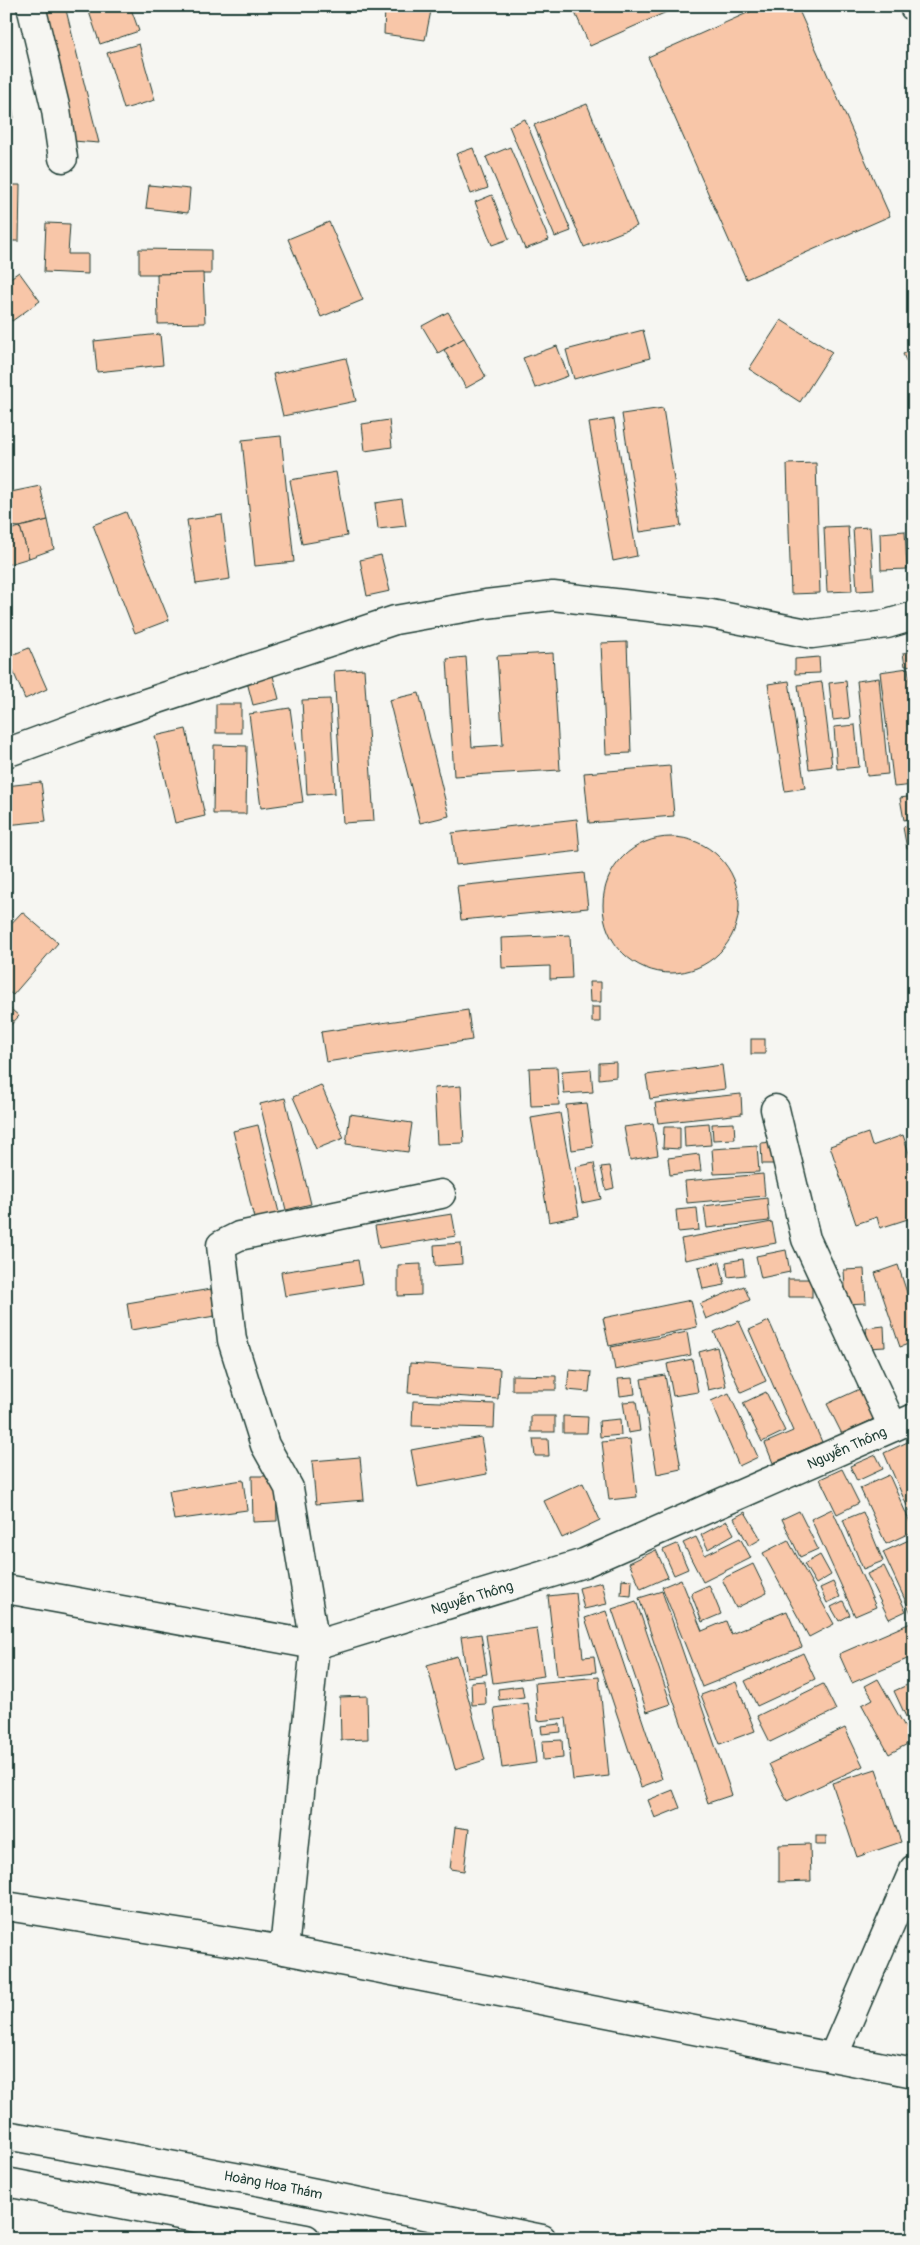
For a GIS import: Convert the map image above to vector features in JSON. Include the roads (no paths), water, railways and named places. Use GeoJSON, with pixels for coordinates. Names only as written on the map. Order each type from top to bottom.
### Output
{"type":"FeatureCollection","features":[{"type":"Feature","properties":{"kind":"street"},"geometry":{"type":"LineString","coordinates":[[31,6],[56,110],[63,158]]}},
{"type":"Feature","properties":{"kind":"street"},"geometry":{"type":"LineString","coordinates":[[6,753],[101,718],[395,620],[486,604],[553,596],[711,614],[812,634],[887,624],[914,616]]}},
{"type":"Feature","properties":{"kind":"street"},"geometry":{"type":"LineString","coordinates":[[775,1109],[806,1239],[904,1422]]}},
{"type":"Feature","properties":{"kind":"street"},"geometry":{"type":"LineString","coordinates":[[284,1950],[315,1645],[289,1488],[265,1445],[232,1340],[221,1245],[239,1236],[441,1194]]}},
{"type":"Feature","properties":{"kind":"street","name":"Nguyễn Thông"},"geometry":{"type":"LineString","coordinates":[[6,1588],[315,1645],[584,1563],[904,1422]]}},
{"type":"Feature","properties":{"kind":"street"},"geometry":{"type":"LineString","coordinates":[[833,2057],[914,1869]]}},
{"type":"Feature","properties":{"kind":"street"},"geometry":{"type":"LineString","coordinates":[[6,1906],[284,1950],[914,2073]]}},
{"type":"Feature","properties":{"kind":"street","name":"Hoàng Hoa Thám"},"geometry":{"type":"LineString","coordinates":[[6,2135],[262,2182],[476,2232],[542,2239]]}},
{"type":"Feature","properties":{"kind":"street"},"geometry":{"type":"LineString","coordinates":[[6,2182],[306,2239]]}}]}
